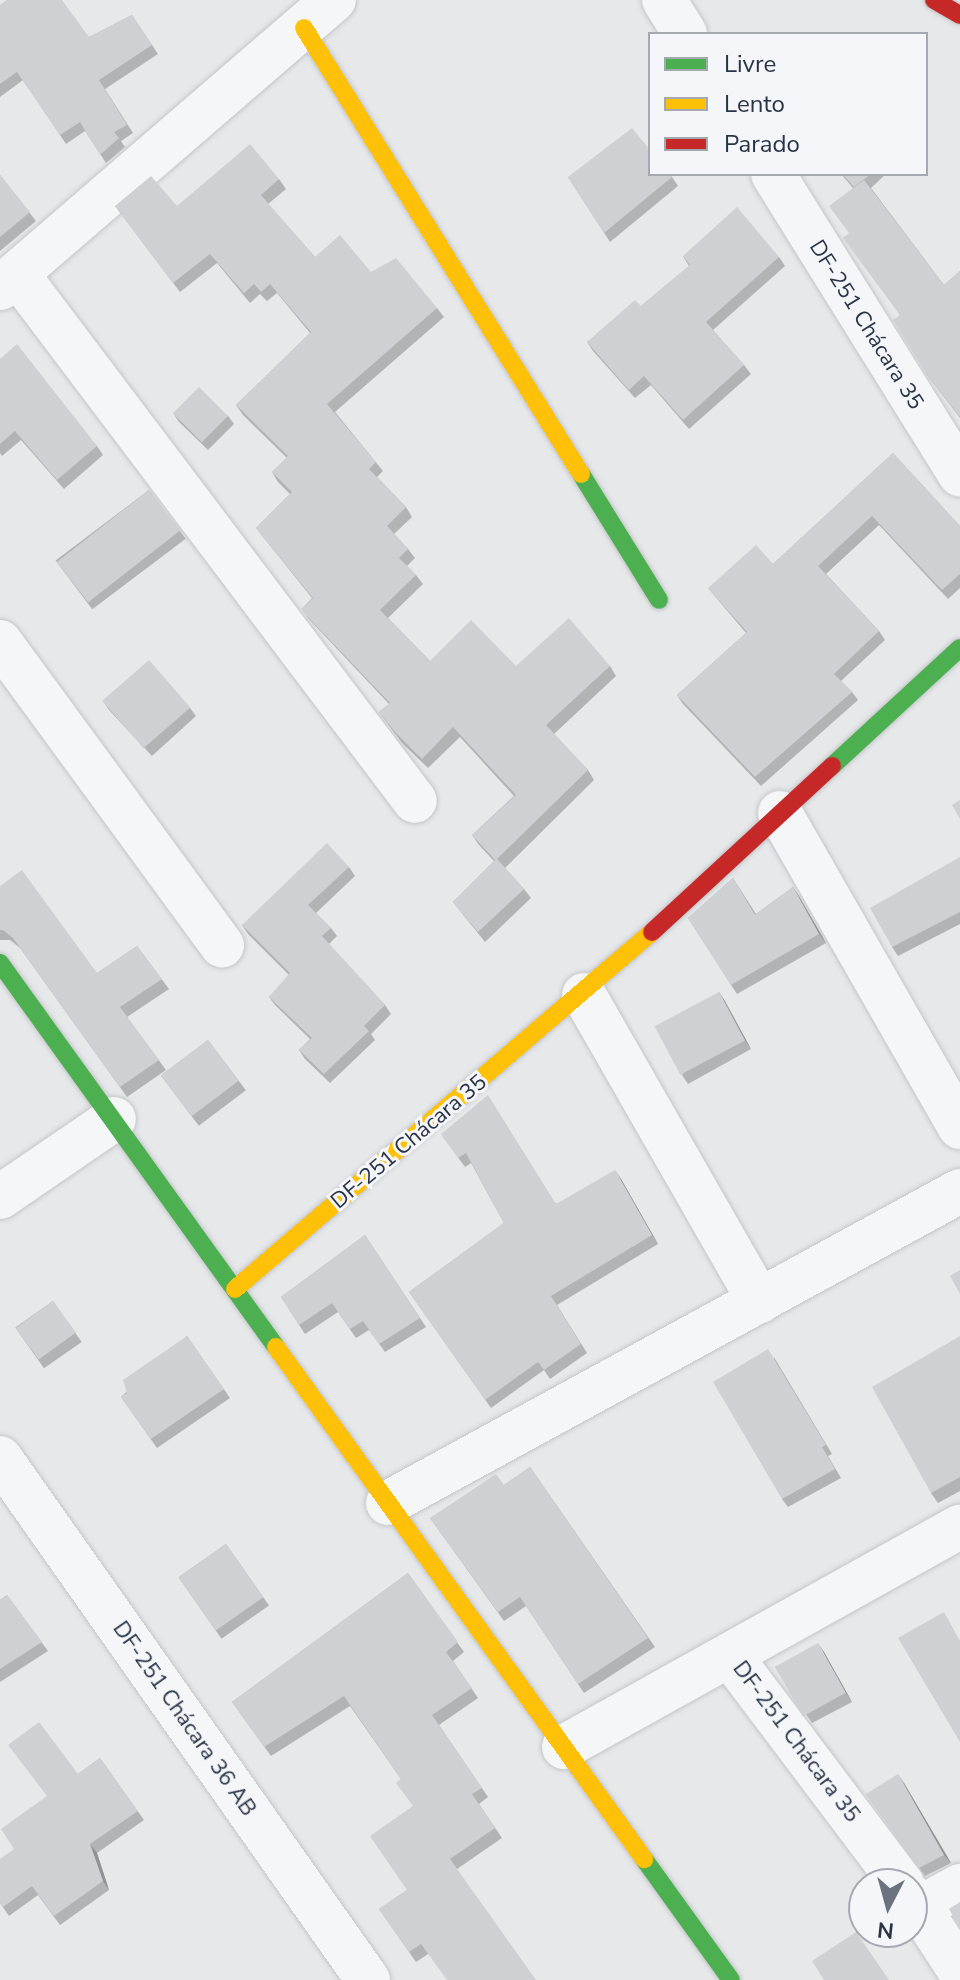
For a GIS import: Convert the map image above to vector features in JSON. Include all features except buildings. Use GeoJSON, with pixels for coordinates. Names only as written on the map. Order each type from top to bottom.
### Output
{"type":"FeatureCollection","features":[{"type":"Feature","properties":{"kind":"street"},"geometry":{"type":"LineString","coordinates":[[664,0],[684,32]]}},
{"type":"Feature","properties":{"kind":"street"},"geometry":{"type":"LineString","coordinates":[[934,0],[960,15]]}},
{"type":"Feature","properties":{"kind":"street"},"geometry":{"type":"LineString","coordinates":[[415,801],[9,281],[319,14],[659,600]]}},
{"type":"Feature","properties":{"kind":"street","name":"DF-251 Chácara 35"},"geometry":{"type":"LineString","coordinates":[[774,176],[960,475]]}},
{"type":"Feature","properties":{"kind":"street"},"geometry":{"type":"LineString","coordinates":[[0,642],[222,945]]}},
{"type":"Feature","properties":{"kind":"street","name":"DF-251 Chácara 35"},"geometry":{"type":"LineString","coordinates":[[235,1289],[584,995],[960,648]]}},
{"type":"Feature","properties":{"kind":"street"},"geometry":{"type":"LineString","coordinates":[[780,813],[960,1127]]}},
{"type":"Feature","properties":{"kind":"street"},"geometry":{"type":"LineString","coordinates":[[0,963],[731,1980]]}},
{"type":"Feature","properties":{"kind":"street"},"geometry":{"type":"LineString","coordinates":[[584,995],[759,1301]]}},
{"type":"Feature","properties":{"kind":"street"},"geometry":{"type":"LineString","coordinates":[[0,1197],[114,1119]]}},
{"type":"Feature","properties":{"kind":"street"},"geometry":{"type":"LineString","coordinates":[[388,1503],[960,1191]]}},
{"type":"Feature","properties":{"kind":"street","name":"DF-251 Chácara 36 AB"},"geometry":{"type":"LineString","coordinates":[[0,1458],[368,1980]]}},
{"type":"Feature","properties":{"kind":"street","name":"DF-251 Chácara 35"},"geometry":{"type":"LineString","coordinates":[[889,1868],[731,1657],[960,1527]]}},
{"type":"Feature","properties":{"kind":"street"},"geometry":{"type":"LineString","coordinates":[[564,1747],[731,1657]]}},
{"type":"Feature","properties":{"kind":"street"},"geometry":{"type":"LineString","coordinates":[[928,1893],[960,1886]]}},
{"type":"Feature","properties":{"kind":"street","name":"DF-251 Chácara 35"},"geometry":{"type":"LineString","coordinates":[[928,1923],[960,1971]]}},
{"type":"Feature","properties":{"kind":"traffic: fast"},"geometry":{"type":"LineString","coordinates":[[581,474],[659,600]]}},
{"type":"Feature","properties":{"kind":"traffic: fast"},"geometry":{"type":"LineString","coordinates":[[832,766],[960,648]]}},
{"type":"Feature","properties":{"kind":"traffic: fast"},"geometry":{"type":"LineString","coordinates":[[0,963],[276,1347]]}},
{"type":"Feature","properties":{"kind":"traffic: fast"},"geometry":{"type":"LineString","coordinates":[[644,1859],[731,1980]]}},
{"type":"Feature","properties":{"kind":"traffic: slow"},"geometry":{"type":"LineString","coordinates":[[304,28],[581,474]]}},
{"type":"Feature","properties":{"kind":"traffic: slow"},"geometry":{"type":"LineString","coordinates":[[235,1289],[652,932]]}},
{"type":"Feature","properties":{"kind":"traffic: slow"},"geometry":{"type":"LineString","coordinates":[[276,1347],[644,1859]]}},
{"type":"Feature","properties":{"kind":"traffic: jam"},"geometry":{"type":"LineString","coordinates":[[934,0],[960,15]]}},
{"type":"Feature","properties":{"kind":"traffic: jam"},"geometry":{"type":"LineString","coordinates":[[652,932],[832,766]]}}]}
